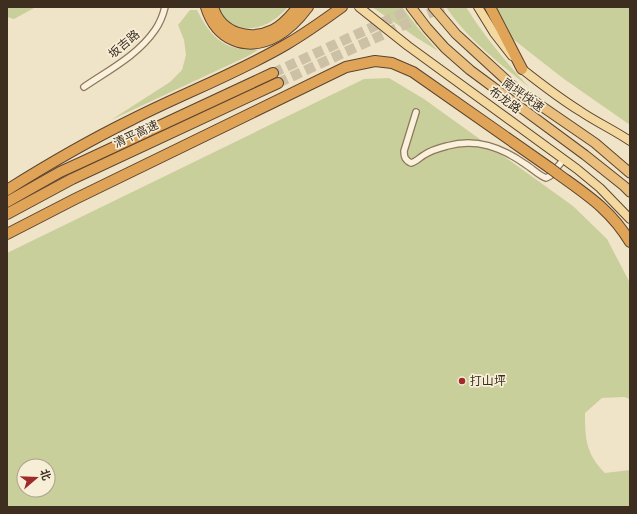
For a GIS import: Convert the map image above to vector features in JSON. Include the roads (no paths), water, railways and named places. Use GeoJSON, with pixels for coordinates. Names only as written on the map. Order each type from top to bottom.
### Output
{"type":"FeatureCollection","features":[{"type":"Feature","properties":{"kind":"highway"},"geometry":{"type":"LineString","coordinates":[[206,7],[211,20],[221,33],[233,40],[247,43],[262,42],[277,36],[299,19],[304,8]]}},
{"type":"Feature","properties":{"kind":"highway"},"geometry":{"type":"LineString","coordinates":[[213,7],[215,14],[226,27],[240,34],[247,35],[256,35],[274,29],[304,8]]}},
{"type":"Feature","properties":{"kind":"highway"},"geometry":{"type":"LineString","coordinates":[[7,190],[54,160],[131,120],[286,45],[342,7]]}},
{"type":"Feature","properties":{"kind":"highway","name":"南坪快速"},"geometry":{"type":"LineString","coordinates":[[410,7],[445,48],[470,70],[585,155],[630,192]]}},
{"type":"Feature","properties":{"kind":"highway","name":"南坪快速"},"geometry":{"type":"LineString","coordinates":[[433,7],[456,34],[515,88],[595,143],[630,173]]}},
{"type":"Feature","properties":{"kind":"highway"},"geometry":{"type":"LineString","coordinates":[[490,7],[522,69]]}},
{"type":"Feature","properties":{"kind":"highway"},"geometry":{"type":"LineString","coordinates":[[7,234],[75,199],[346,67],[376,61],[392,62],[413,72],[554,171],[603,208],[615,220],[630,242]]}},
{"type":"Feature","properties":{"kind":"highway","name":"清平高速"},"geometry":{"type":"LineString","coordinates":[[7,202],[71,167],[273,73]]}},
{"type":"Feature","properties":{"kind":"highway","name":"清平高速"},"geometry":{"type":"LineString","coordinates":[[7,214],[72,179],[278,83]]}},
{"type":"Feature","properties":{"kind":"main road","name":"布龙路"},"geometry":{"type":"LineString","coordinates":[[359,7],[408,46],[564,159],[600,188],[630,219]]}},
{"type":"Feature","properties":{"kind":"main road"},"geometry":{"type":"LineString","coordinates":[[478,7],[494,33],[522,69],[552,93],[630,141]]}},
{"type":"Feature","properties":{"kind":"street","name":"坂吉路"},"geometry":{"type":"LineString","coordinates":[[84,87],[126,59],[139,48],[156,30],[166,7]]}},
{"type":"Feature","properties":{"kind":"street"},"geometry":{"type":"LineString","coordinates":[[416,112],[404,151],[406,161],[411,163],[440,148],[458,143],[473,142],[483,143],[514,156],[546,178],[550,176],[564,159]]}},
{"type":"Feature","properties":{"kind":"tunnel"},"geometry":{"type":"LineString","coordinates":[[273,73],[416,7]]}},
{"type":"Feature","properties":{"kind":"tunnel"},"geometry":{"type":"LineString","coordinates":[[278,83],[443,7]]}},
{"type":"Feature","properties":{"kind":"place","name":"打山坪"},"geometry":{"type":"Point","coordinates":[462,381]}}]}
